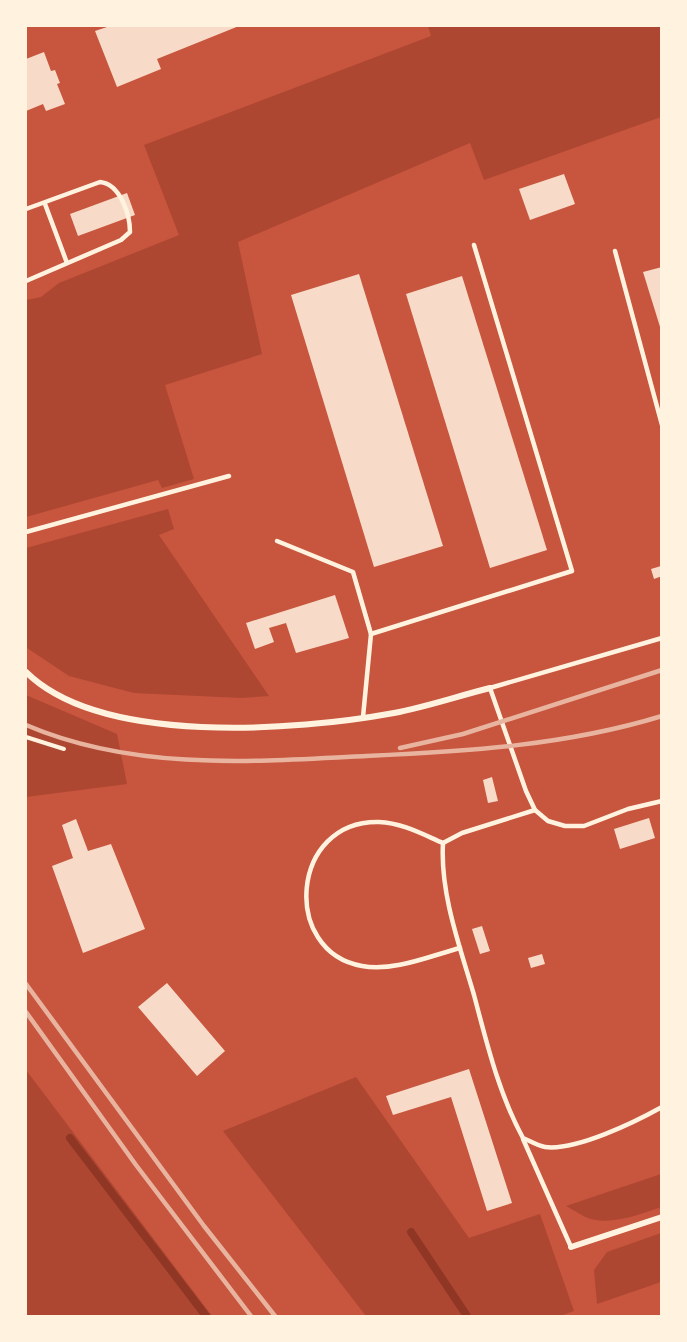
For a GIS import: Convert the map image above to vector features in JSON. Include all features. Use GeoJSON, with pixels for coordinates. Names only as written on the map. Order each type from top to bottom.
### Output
{"type":"FeatureCollection","features":[{"type":"Feature","properties":{"kind":"street"},"geometry":{"type":"LineString","coordinates":[[26,672],[59,697],[76,705],[104,714],[172,725],[254,726],[363,717],[395,712],[490,688]]}},
{"type":"Feature","properties":{"kind":"street"},"geometry":{"type":"LineString","coordinates":[[571,1247],[662,1217]]}},
{"type":"Feature","properties":{"kind":"lane"},"geometry":{"type":"LineString","coordinates":[[26,208],[45,204],[100,182],[109,183],[116,189],[130,223],[130,232],[121,240],[26,281]]}},
{"type":"Feature","properties":{"kind":"lane"},"geometry":{"type":"LineString","coordinates":[[45,204],[67,264]]}},
{"type":"Feature","properties":{"kind":"lane"},"geometry":{"type":"LineString","coordinates":[[371,634],[572,571],[474,245]]}},
{"type":"Feature","properties":{"kind":"lane"},"geometry":{"type":"LineString","coordinates":[[615,251],[662,425]]}},
{"type":"Feature","properties":{"kind":"lane"},"geometry":{"type":"LineString","coordinates":[[26,532],[229,476]]}},
{"type":"Feature","properties":{"kind":"lane"},"geometry":{"type":"LineString","coordinates":[[278,541],[353,572],[371,634],[363,717]]}},
{"type":"Feature","properties":{"kind":"lane"},"geometry":{"type":"LineString","coordinates":[[662,639],[490,688],[516,769],[535,810],[548,821],[565,826],[584,826],[628,809],[662,801]]}},
{"type":"Feature","properties":{"kind":"lane"},"geometry":{"type":"LineString","coordinates":[[443,843],[462,833],[535,810]]}},
{"type":"Feature","properties":{"kind":"lane"},"geometry":{"type":"LineString","coordinates":[[443,843],[403,825],[378,822],[346,829],[324,843],[312,860],[307,878],[307,909],[318,936],[333,956],[362,966],[394,965],[460,948]]}},
{"type":"Feature","properties":{"kind":"lane"},"geometry":{"type":"LineString","coordinates":[[443,843],[442,868],[460,948],[507,1109],[523,1138],[571,1247]]}},
{"type":"Feature","properties":{"kind":"lane"},"geometry":{"type":"LineString","coordinates":[[523,1138],[545,1147],[566,1146],[602,1134],[662,1107]]}},
{"type":"Feature","properties":{"kind":"path"},"geometry":{"type":"LineString","coordinates":[[26,737],[64,749]]}},
{"type":"Feature","properties":{"kind":"shaded area"},"geometry":{"type":"Polygon","coordinates":[[[428,26],[661,26],[661,117],[484,180],[470,143],[238,242],[262,354],[165,385],[194,479],[162,488],[158,480],[26,517],[26,300],[41,297],[59,283],[179,235],[144,145],[431,36],[428,26]]]}},
{"type":"Feature","properties":{"kind":"shaded area"},"geometry":{"type":"Polygon","coordinates":[[[168,509],[174,529],[159,535],[269,696],[241,698],[134,693],[69,676],[27,648],[26,548],[168,509]]]}},
{"type":"Feature","properties":{"kind":"shaded area"},"geometry":{"type":"Polygon","coordinates":[[[26,695],[117,734],[127,784],[26,797],[26,695]]]}},
{"type":"Feature","properties":{"kind":"shaded area"},"geometry":{"type":"Polygon","coordinates":[[[26,1070],[212,1316],[26,1316],[26,1070]]]}},
{"type":"Feature","properties":{"kind":"shaded area"},"geometry":{"type":"Polygon","coordinates":[[[356,1077],[469,1238],[540,1214],[574,1311],[560,1316],[366,1316],[223,1131],[356,1077]]]}},
{"type":"Feature","properties":{"kind":"shaded area"},"geometry":{"type":"Polygon","coordinates":[[[661,1174],[661,1207],[645,1213],[608,1221],[585,1217],[566,1206],[661,1174]]]}},
{"type":"Feature","properties":{"kind":"shaded area"},"geometry":{"type":"Polygon","coordinates":[[[661,1233],[661,1282],[597,1304],[594,1270],[607,1252],[661,1233]]]}},
{"type":"Feature","properties":{"kind":"building"},"geometry":{"type":"Polygon","coordinates":[[[110,26],[239,26],[157,59],[161,69],[117,87],[95,31],[110,26]]]}},
{"type":"Feature","properties":{"kind":"building"},"geometry":{"type":"Polygon","coordinates":[[[44,52],[51,71],[55,70],[60,83],[57,84],[65,104],[46,111],[43,104],[26,111],[26,59],[44,52]]]}},
{"type":"Feature","properties":{"kind":"building"},"geometry":{"type":"Polygon","coordinates":[[[564,174],[575,204],[530,220],[519,189],[564,174]]]}},
{"type":"Feature","properties":{"kind":"building"},"geometry":{"type":"Polygon","coordinates":[[[127,193],[135,215],[78,236],[70,214],[127,193]]]}},
{"type":"Feature","properties":{"kind":"building"},"geometry":{"type":"Polygon","coordinates":[[[662,267],[662,330],[661,330],[643,272],[662,267]]]}},
{"type":"Feature","properties":{"kind":"building"},"geometry":{"type":"Polygon","coordinates":[[[359,274],[443,546],[374,567],[291,295],[359,274]]]}},
{"type":"Feature","properties":{"kind":"building"},"geometry":{"type":"Polygon","coordinates":[[[462,276],[547,550],[490,568],[406,294],[462,276]]]}},
{"type":"Feature","properties":{"kind":"building"},"geometry":{"type":"Polygon","coordinates":[[[661,566],[662,576],[654,579],[651,569],[661,566]]]}},
{"type":"Feature","properties":{"kind":"building"},"geometry":{"type":"Polygon","coordinates":[[[335,595],[349,638],[296,653],[286,623],[269,628],[274,642],[255,649],[246,623],[335,595]]]}},
{"type":"Feature","properties":{"kind":"building"},"geometry":{"type":"Polygon","coordinates":[[[492,777],[498,801],[488,803],[483,780],[492,777]]]}},
{"type":"Feature","properties":{"kind":"building"},"geometry":{"type":"Polygon","coordinates":[[[649,818],[655,838],[620,849],[614,829],[649,818]]]}},
{"type":"Feature","properties":{"kind":"building"},"geometry":{"type":"Polygon","coordinates":[[[76,819],[88,851],[111,844],[145,929],[83,953],[52,866],[73,858],[62,825],[76,819]]]}},
{"type":"Feature","properties":{"kind":"building"},"geometry":{"type":"Polygon","coordinates":[[[482,926],[490,951],[480,954],[472,929],[482,926]]]}},
{"type":"Feature","properties":{"kind":"building"},"geometry":{"type":"Polygon","coordinates":[[[542,954],[545,964],[531,968],[528,958],[542,954]]]}},
{"type":"Feature","properties":{"kind":"building"},"geometry":{"type":"Polygon","coordinates":[[[167,983],[225,1051],[197,1076],[138,1007],[167,983]]]}},
{"type":"Feature","properties":{"kind":"building"},"geometry":{"type":"Polygon","coordinates":[[[469,1069],[512,1203],[487,1211],[451,1097],[393,1115],[386,1096],[469,1069]]]}},
{"type":"Feature","properties":{"kind":"waterway"},"geometry":{"type":"LineString","coordinates":[[70,1138],[206,1316]]}},
{"type":"Feature","properties":{"kind":"waterway"},"geometry":{"type":"LineString","coordinates":[[411,1232],[467,1316]]}},
{"type":"Feature","properties":{"kind":"railway"},"geometry":{"type":"LineString","coordinates":[[400,748],[463,734],[662,670]]}},
{"type":"Feature","properties":{"kind":"railway"},"geometry":{"type":"LineString","coordinates":[[26,725],[67,740],[108,750],[151,757],[237,761],[478,749],[552,741],[662,716]]}},
{"type":"Feature","properties":{"kind":"railway"},"geometry":{"type":"LineString","coordinates":[[26,984],[204,1226],[275,1316]]}},
{"type":"Feature","properties":{"kind":"railway"},"geometry":{"type":"LineString","coordinates":[[26,1012],[136,1165],[251,1316]]}}]}
